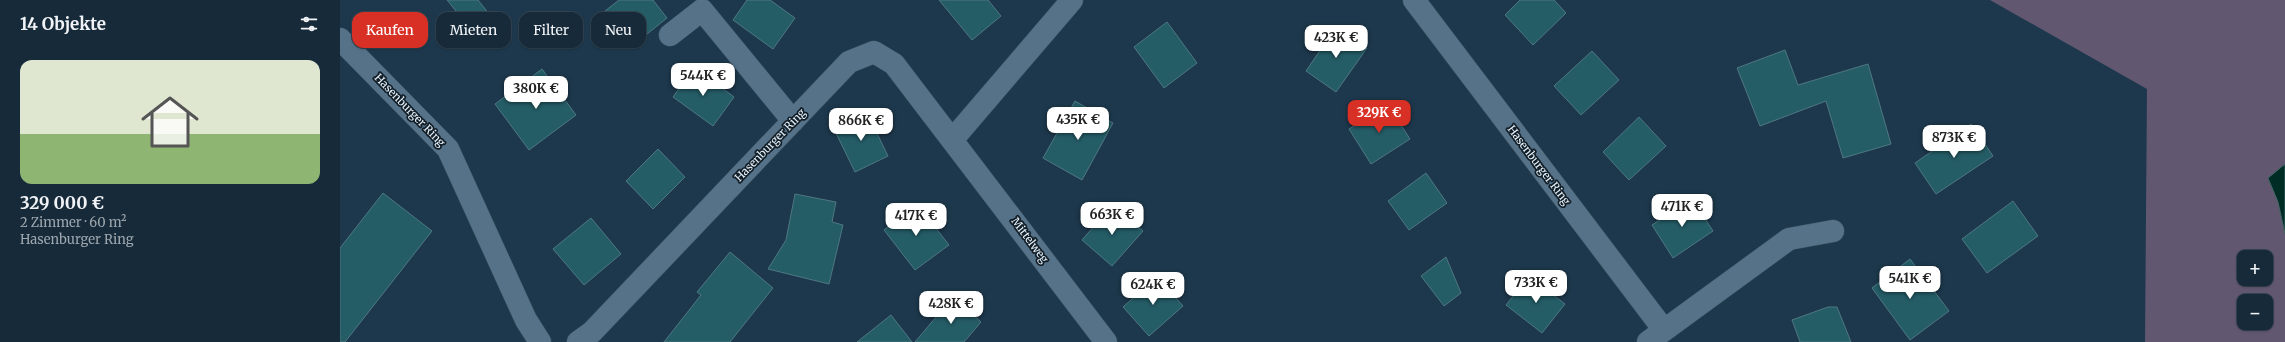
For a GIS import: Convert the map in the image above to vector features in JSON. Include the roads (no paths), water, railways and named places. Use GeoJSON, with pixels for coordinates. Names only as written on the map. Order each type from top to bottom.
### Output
{"type":"FeatureCollection","features":[{"type":"Feature","properties":{"kind":"street"},"geometry":{"type":"LineString","coordinates":[[953,139],[1072,0]]}},
{"type":"Feature","properties":{"kind":"street","name":"Hasenburger Ring"},"geometry":{"type":"LineString","coordinates":[[1414,0],[1656,336],[1789,240],[1833,231]]}},
{"type":"Feature","properties":{"kind":"street"},"geometry":{"type":"LineString","coordinates":[[670,35],[702,10],[793,121]]}},
{"type":"Feature","properties":{"kind":"street","name":"Hasenburger Ring"},"geometry":{"type":"LineString","coordinates":[[340,39],[448,149],[526,320],[540,342]]}},
{"type":"Feature","properties":{"kind":"street","name":"Hasenburger Ring"},"geometry":{"type":"LineString","coordinates":[[578,342],[592,332],[849,62],[874,52],[894,64],[953,139]]}},
{"type":"Feature","properties":{"kind":"street","name":"Mittelweg"},"geometry":{"type":"LineString","coordinates":[[953,139],[1106,342]]}}]}
